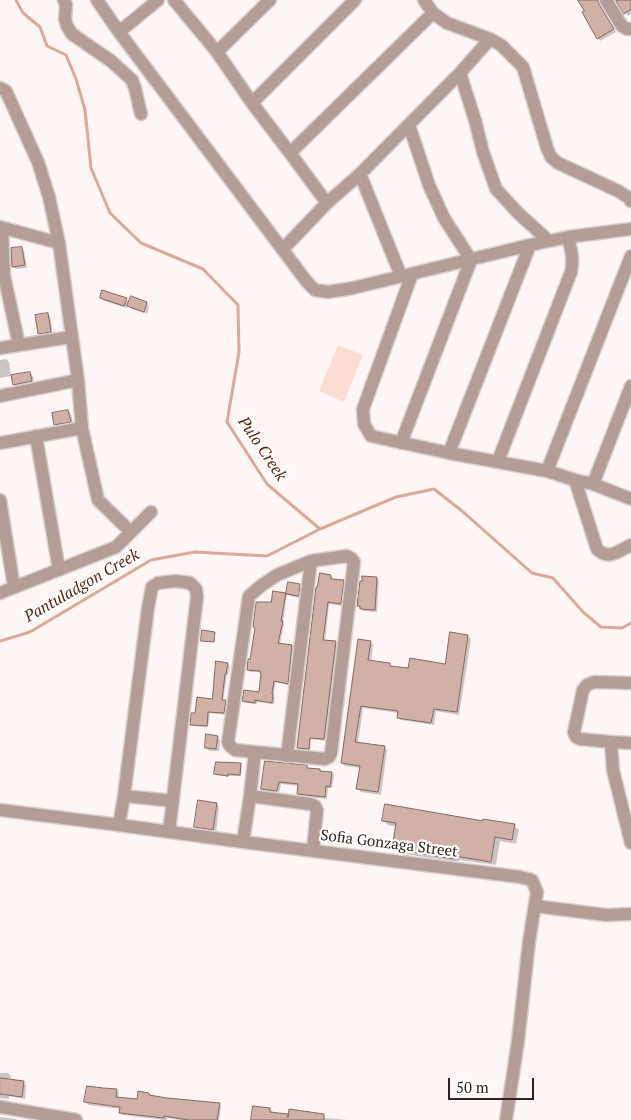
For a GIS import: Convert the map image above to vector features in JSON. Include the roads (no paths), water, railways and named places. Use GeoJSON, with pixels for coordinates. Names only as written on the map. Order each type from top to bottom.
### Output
{"type":"FeatureCollection","features":[{"type":"Feature","properties":{"kind":"street"},"geometry":{"type":"LineString","coordinates":[[64,0],[66,4],[65,19],[72,34],[111,61],[132,80],[140,114]]}},
{"type":"Feature","properties":{"kind":"street"},"geometry":{"type":"LineString","coordinates":[[97,0],[306,282],[315,290],[328,292],[353,288],[550,240],[631,229]]}},
{"type":"Feature","properties":{"kind":"street"},"geometry":{"type":"LineString","coordinates":[[119,32],[158,0]]}},
{"type":"Feature","properties":{"kind":"street"},"geometry":{"type":"LineString","coordinates":[[174,0],[217,52],[252,103],[327,203]]}},
{"type":"Feature","properties":{"kind":"street"},"geometry":{"type":"LineString","coordinates":[[217,52],[270,0]]}},
{"type":"Feature","properties":{"kind":"street"},"geometry":{"type":"LineString","coordinates":[[252,103],[355,0]]}},
{"type":"Feature","properties":{"kind":"street"},"geometry":{"type":"LineString","coordinates":[[424,0],[433,13],[447,23],[490,39],[500,45],[523,67],[551,157],[558,163],[618,191],[631,201]]}},
{"type":"Feature","properties":{"kind":"street"},"geometry":{"type":"LineString","coordinates":[[606,0],[622,26],[631,29]]}},
{"type":"Feature","properties":{"kind":"street"},"geometry":{"type":"LineString","coordinates":[[290,153],[433,13]]}},
{"type":"Feature","properties":{"kind":"street"},"geometry":{"type":"LineString","coordinates":[[283,249],[327,203],[360,174],[409,125],[490,39]]}},
{"type":"Feature","properties":{"kind":"street"},"geometry":{"type":"LineString","coordinates":[[460,73],[475,120],[482,152],[496,189],[518,213],[550,240]]}},
{"type":"Feature","properties":{"kind":"street"},"geometry":{"type":"LineString","coordinates":[[0,88],[6,91],[38,162],[50,197],[59,242],[78,380],[82,428],[98,500],[131,532]]}},
{"type":"Feature","properties":{"kind":"street"},"geometry":{"type":"LineString","coordinates":[[409,125],[429,186],[444,218],[471,260]]}},
{"type":"Feature","properties":{"kind":"street"},"geometry":{"type":"LineString","coordinates":[[360,174],[406,275],[363,409],[364,424],[371,436],[546,471],[593,484],[631,499]]}},
{"type":"Feature","properties":{"kind":"street"},"geometry":{"type":"LineString","coordinates":[[20,345],[4,275],[1,227],[59,242]]}},
{"type":"Feature","properties":{"kind":"street"},"geometry":{"type":"LineString","coordinates":[[498,462],[571,272],[573,258],[568,238]]}},
{"type":"Feature","properties":{"kind":"street"},"geometry":{"type":"LineString","coordinates":[[449,453],[530,245]]}},
{"type":"Feature","properties":{"kind":"street"},"geometry":{"type":"LineString","coordinates":[[546,471],[631,256]]}},
{"type":"Feature","properties":{"kind":"street"},"geometry":{"type":"LineString","coordinates":[[401,442],[471,260]]}},
{"type":"Feature","properties":{"kind":"street"},"geometry":{"type":"LineString","coordinates":[[0,348],[71,337]]}},
{"type":"Feature","properties":{"kind":"street"},"geometry":{"type":"LineString","coordinates":[[0,396],[78,380]]}},
{"type":"Feature","properties":{"kind":"street"},"geometry":{"type":"LineString","coordinates":[[593,484],[631,386]]}},
{"type":"Feature","properties":{"kind":"street"},"geometry":{"type":"LineString","coordinates":[[0,442],[82,428]]}},
{"type":"Feature","properties":{"kind":"street"},"geometry":{"type":"LineString","coordinates":[[36,436],[59,570]]}},
{"type":"Feature","properties":{"kind":"street"},"geometry":{"type":"LineString","coordinates":[[575,480],[596,549],[606,555],[611,555],[631,545]]}},
{"type":"Feature","properties":{"kind":"street"},"geometry":{"type":"LineString","coordinates":[[0,500],[14,588]]}},
{"type":"Feature","properties":{"kind":"street"},"geometry":{"type":"LineString","coordinates":[[0,593],[116,547],[151,512]]}},
{"type":"Feature","properties":{"kind":"street"},"geometry":{"type":"LineString","coordinates":[[347,556],[352,558],[354,562],[331,753],[325,759],[235,750],[228,742],[249,596],[278,575],[311,560],[347,556]]}},
{"type":"Feature","properties":{"kind":"street"},"geometry":{"type":"LineString","coordinates":[[287,756],[311,560]]}},
{"type":"Feature","properties":{"kind":"street"},"geometry":{"type":"LineString","coordinates":[[119,825],[152,588],[158,583],[176,581],[190,583],[196,589],[197,596],[169,832]]}},
{"type":"Feature","properties":{"kind":"street"},"geometry":{"type":"LineString","coordinates":[[631,683],[594,682],[587,685],[583,690],[574,732],[580,740],[631,743]]}},
{"type":"Feature","properties":{"kind":"street"},"geometry":{"type":"LineString","coordinates":[[611,742],[613,770],[625,795],[631,843]]}},
{"type":"Feature","properties":{"kind":"street"},"geometry":{"type":"LineString","coordinates":[[243,842],[255,752]]}},
{"type":"Feature","properties":{"kind":"street"},"geometry":{"type":"LineString","coordinates":[[124,796],[173,801]]}},
{"type":"Feature","properties":{"kind":"street"},"geometry":{"type":"LineString","coordinates":[[250,796],[314,806],[317,810],[313,850]]}},
{"type":"Feature","properties":{"kind":"street","name":"Sofia Gonzaga Street"},"geometry":{"type":"LineString","coordinates":[[0,810],[532,880],[537,892],[506,1120]]}},
{"type":"Feature","properties":{"kind":"street"},"geometry":{"type":"LineString","coordinates":[[535,906],[606,915],[631,914]]}},
{"type":"Feature","properties":{"kind":"street"},"geometry":{"type":"LineString","coordinates":[[0,1107],[27,1116],[76,1120]]}},
{"type":"Feature","properties":{"kind":"waterway","name":"Pulo Creek"},"geometry":{"type":"LineString","coordinates":[[16,0],[23,13],[40,27],[47,46],[66,55],[76,79],[85,110],[91,168],[110,213],[141,243],[203,269],[238,305],[239,352],[227,422],[267,484],[320,529]]}},
{"type":"Feature","properties":{"kind":"waterway","name":"Pulo Creek"},"geometry":{"type":"LineString","coordinates":[[0,641],[30,632],[151,560],[195,552],[267,556],[320,529],[396,497],[434,489],[462,511],[532,573],[553,578],[583,612],[601,627],[622,628],[631,623]]}},
{"type":"Feature","properties":{"kind":"water label","name":"Pantuladgon Creek"},"geometry":{"type":"Point","coordinates":[82,586]}}]}
